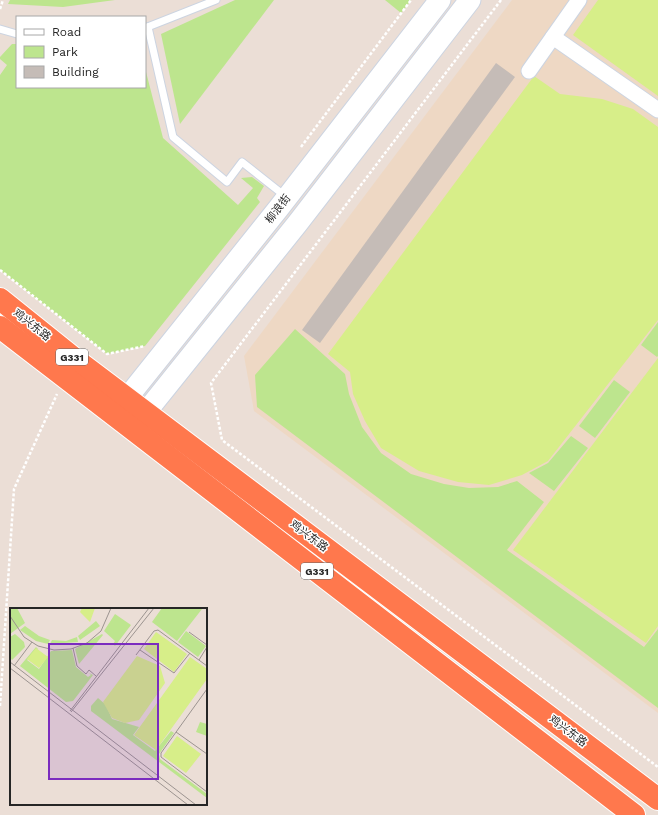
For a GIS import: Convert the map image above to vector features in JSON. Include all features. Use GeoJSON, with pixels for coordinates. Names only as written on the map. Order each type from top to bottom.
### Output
{"type":"FeatureCollection","features":[{"type":"Feature","properties":{"kind":"highway","name":"鸡兴东路"},"geometry":{"type":"LineString","coordinates":[[0,299],[127,398],[658,799]]}},
{"type":"Feature","properties":{"kind":"highway","name":"鸡兴东路"},"geometry":{"type":"LineString","coordinates":[[0,327],[122,419],[148,442],[634,815]]}},
{"type":"Feature","properties":{"kind":"main road","name":"柳浪街"},"geometry":{"type":"LineString","coordinates":[[122,419],[127,398],[287,198],[440,0]]}},
{"type":"Feature","properties":{"kind":"main road"},"geometry":{"type":"LineString","coordinates":[[122,419],[146,412],[297,224],[470,0]]}},
{"type":"Feature","properties":{"kind":"street"},"geometry":{"type":"LineString","coordinates":[[529,70],[579,0]]}},
{"type":"Feature","properties":{"kind":"street"},"geometry":{"type":"LineString","coordinates":[[553,37],[658,110]]}},
{"type":"Feature","properties":{"kind":"lane"},"geometry":{"type":"LineString","coordinates":[[216,0],[147,28],[173,137],[227,182],[242,162],[287,198]]}},
{"type":"Feature","properties":{"kind":"lane"},"geometry":{"type":"LineString","coordinates":[[0,29],[16,34]]}},
{"type":"Feature","properties":{"kind":"path"},"geometry":{"type":"LineString","coordinates":[[0,9],[3,0]]}},
{"type":"Feature","properties":{"kind":"path"},"geometry":{"type":"LineString","coordinates":[[300,148],[411,0]]}},
{"type":"Feature","properties":{"kind":"path"},"geometry":{"type":"LineString","coordinates":[[501,0],[211,383],[222,440],[658,767]]}},
{"type":"Feature","properties":{"kind":"path"},"geometry":{"type":"LineString","coordinates":[[0,270],[107,354],[145,346],[150,340]]}},
{"type":"Feature","properties":{"kind":"path"},"geometry":{"type":"LineString","coordinates":[[0,706],[14,489],[65,377]]}},
{"type":"Feature","properties":{"kind":"shaded area"},"geometry":{"type":"Polygon","coordinates":[[[512,0],[658,0],[658,713],[254,411],[244,356],[512,0]]]}},
{"type":"Feature","properties":{"kind":"green space"},"geometry":{"type":"Polygon","coordinates":[[[10,0],[115,0],[63,7],[8,4],[10,0]]]}},
{"type":"Feature","properties":{"kind":"green space"},"geometry":{"type":"Polygon","coordinates":[[[235,0],[274,0],[180,124],[161,34],[235,0]]]}},
{"type":"Feature","properties":{"kind":"green space"},"geometry":{"type":"Polygon","coordinates":[[[385,0],[411,0],[401,13],[385,0]]]}},
{"type":"Feature","properties":{"kind":"green space"},"geometry":{"type":"Polygon","coordinates":[[[598,0],[658,0],[658,96],[573,35],[598,0]]]}},
{"type":"Feature","properties":{"kind":"green space"},"geometry":{"type":"Polygon","coordinates":[[[12,44],[16,44],[16,88],[146,88],[146,72],[163,138],[238,205],[253,188],[241,178],[252,177],[264,186],[257,198],[260,202],[145,346],[107,354],[0,270],[0,75],[7,65],[0,59],[0,57],[12,44]]]}},
{"type":"Feature","properties":{"kind":"green space"},"geometry":{"type":"Polygon","coordinates":[[[534,76],[560,94],[602,99],[633,109],[658,127],[658,320],[548,461],[522,475],[489,485],[458,482],[419,471],[381,448],[365,421],[353,394],[350,372],[328,354],[534,76]]]}},
{"type":"Feature","properties":{"kind":"green space"},"geometry":{"type":"Polygon","coordinates":[[[658,322],[658,356],[657,357],[641,345],[658,322]]]}},
{"type":"Feature","properties":{"kind":"green space"},"geometry":{"type":"Polygon","coordinates":[[[295,329],[345,374],[349,394],[362,427],[381,453],[411,474],[444,484],[469,488],[498,487],[517,481],[544,502],[507,550],[644,647],[658,629],[658,708],[257,407],[255,375],[295,329]]]}},
{"type":"Feature","properties":{"kind":"green space"},"geometry":{"type":"Polygon","coordinates":[[[658,358],[658,626],[646,643],[513,550],[658,358]]]}},
{"type":"Feature","properties":{"kind":"green space"},"geometry":{"type":"Polygon","coordinates":[[[614,380],[630,392],[595,438],[579,426],[614,380]]]}},
{"type":"Feature","properties":{"kind":"green space"},"geometry":{"type":"Polygon","coordinates":[[[571,436],[588,448],[554,491],[529,473],[548,463],[571,436]]]}},
{"type":"Feature","properties":{"kind":"building"},"geometry":{"type":"Polygon","coordinates":[[[496,63],[515,77],[320,343],[302,330],[496,63]]]}}]}
